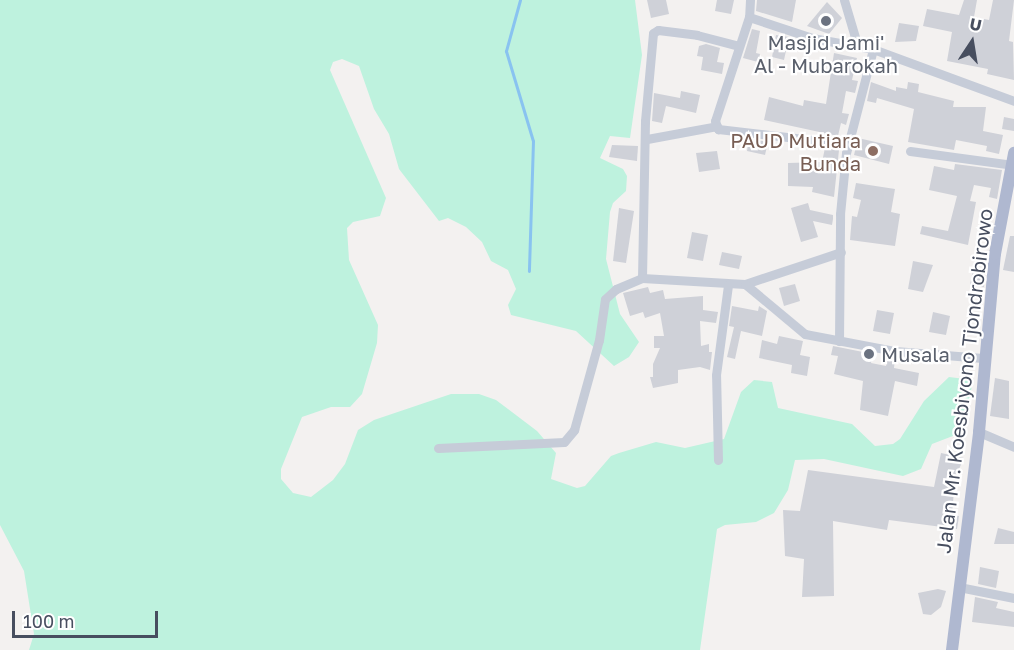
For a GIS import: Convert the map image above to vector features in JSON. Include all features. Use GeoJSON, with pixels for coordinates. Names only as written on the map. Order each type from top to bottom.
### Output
{"type":"FeatureCollection","features":[{"type":"Feature","properties":{"kind":"main road","name":"Jalan Mr. Koesbiyono Tjondrobirowo"},"geometry":{"type":"LineString","coordinates":[[952,650],[979,432],[983,358],[995,254],[1013,161]]}},
{"type":"Feature","properties":{"kind":"street"},"geometry":{"type":"LineString","coordinates":[[717,126],[720,100],[749,17],[750,0]]}},
{"type":"Feature","properties":{"kind":"street"},"geometry":{"type":"LineString","coordinates":[[844,0],[857,44]]}},
{"type":"Feature","properties":{"kind":"street"},"geometry":{"type":"LineString","coordinates":[[749,17],[812,38],[857,44],[1014,101]]}},
{"type":"Feature","properties":{"kind":"street"},"geometry":{"type":"LineString","coordinates":[[642,278],[647,139],[645,121],[653,33],[658,30],[698,35],[739,46]]}},
{"type":"Feature","properties":{"kind":"street"},"geometry":{"type":"LineString","coordinates":[[839,341],[840,214],[847,144],[873,50]]}},
{"type":"Feature","properties":{"kind":"street"},"geometry":{"type":"LineString","coordinates":[[647,139],[717,126]]}},
{"type":"Feature","properties":{"kind":"street"},"geometry":{"type":"LineString","coordinates":[[717,126],[722,131],[847,144]]}},
{"type":"Feature","properties":{"kind":"street"},"geometry":{"type":"LineString","coordinates":[[910,151],[1013,161]]}},
{"type":"Feature","properties":{"kind":"street"},"geometry":{"type":"LineString","coordinates":[[438,448],[564,441],[574,430],[599,340],[605,299],[616,289],[642,278],[728,285],[745,284],[841,252]]}},
{"type":"Feature","properties":{"kind":"street"},"geometry":{"type":"LineString","coordinates":[[745,284],[806,334],[895,351],[983,358]]}},
{"type":"Feature","properties":{"kind":"street"},"geometry":{"type":"LineString","coordinates":[[718,460],[716,375],[728,285]]}},
{"type":"Feature","properties":{"kind":"street"},"geometry":{"type":"LineString","coordinates":[[979,432],[1014,447]]}},
{"type":"Feature","properties":{"kind":"street"},"geometry":{"type":"LineString","coordinates":[[959,587],[1014,598]]}},
{"type":"Feature","properties":{"kind":"green space"},"geometry":{"type":"Polygon","coordinates":[[[0,0],[635,0],[642,55],[630,138],[610,136],[600,158],[623,169],[627,176],[626,191],[613,203],[610,212],[606,259],[620,314],[639,342],[629,357],[614,366],[576,331],[511,315],[508,305],[516,289],[508,270],[491,261],[482,242],[466,227],[448,218],[439,221],[399,169],[389,134],[374,109],[359,66],[342,59],[333,62],[330,70],[386,198],[380,216],[353,222],[347,228],[349,260],[378,325],[377,343],[362,394],[350,407],[331,407],[302,417],[281,469],[281,479],[293,493],[311,497],[333,480],[345,464],[358,430],[374,420],[451,394],[479,394],[496,400],[537,431],[556,453],[551,479],[577,488],[585,486],[611,456],[619,453],[656,442],[685,448],[724,439],[741,392],[754,380],[772,382],[778,408],[852,424],[875,446],[893,444],[900,439],[924,401],[949,377],[973,380],[964,427],[958,434],[932,444],[921,469],[903,476],[824,459],[795,460],[788,490],[774,513],[756,522],[725,525],[717,529],[700,650],[29,650],[34,634],[24,571],[0,525],[0,0]]]}},
{"type":"Feature","properties":{"kind":"building"},"geometry":{"type":"Polygon","coordinates":[[[647,0],[666,0],[669,14],[651,18],[647,0]]]}},
{"type":"Feature","properties":{"kind":"building"},"geometry":{"type":"Polygon","coordinates":[[[717,0],[734,0],[731,14],[715,11],[717,0]]]}},
{"type":"Feature","properties":{"kind":"building"},"geometry":{"type":"Polygon","coordinates":[[[757,0],[796,0],[792,22],[756,11],[757,0]]]}},
{"type":"Feature","properties":{"kind":"building"},"geometry":{"type":"Polygon","coordinates":[[[964,0],[977,0],[974,17],[989,20],[993,0],[1014,0],[1009,41],[1013,42],[1014,80],[987,74],[988,69],[947,61],[952,32],[923,26],[927,9],[959,15],[964,0]]]}},
{"type":"Feature","properties":{"kind":"building","name":"Masjid Jami' Al - Mubarokah"},"geometry":{"type":"Polygon","coordinates":[[[827,2],[842,18],[829,34],[807,26],[827,2]]]}},
{"type":"Feature","properties":{"kind":"building"},"geometry":{"type":"Polygon","coordinates":[[[899,23],[919,26],[916,41],[895,42],[899,23]]]}},
{"type":"Feature","properties":{"kind":"building"},"geometry":{"type":"Polygon","coordinates":[[[752,29],[760,31],[756,53],[760,54],[758,62],[743,58],[752,29]]]}},
{"type":"Feature","properties":{"kind":"building"},"geometry":{"type":"Polygon","coordinates":[[[776,35],[789,37],[784,60],[772,57],[776,35]]]}},
{"type":"Feature","properties":{"kind":"building"},"geometry":{"type":"Polygon","coordinates":[[[706,44],[720,48],[717,62],[724,63],[722,74],[701,70],[703,57],[697,56],[699,46],[706,44]]]}},
{"type":"Feature","properties":{"kind":"building"},"geometry":{"type":"Polygon","coordinates":[[[834,53],[857,58],[852,80],[858,81],[855,93],[846,91],[842,113],[849,114],[846,125],[841,123],[838,136],[764,120],[769,97],[803,106],[804,100],[826,104],[834,53]]]}},
{"type":"Feature","properties":{"kind":"building"},"geometry":{"type":"Polygon","coordinates":[[[871,82],[896,91],[896,87],[907,89],[908,82],[919,84],[918,92],[954,101],[953,107],[986,107],[983,131],[1003,135],[999,154],[986,151],[987,146],[956,140],[954,150],[908,142],[914,109],[877,98],[876,103],[867,101],[871,82]]]}},
{"type":"Feature","properties":{"kind":"building"},"geometry":{"type":"Polygon","coordinates":[[[681,91],[700,95],[696,113],[666,106],[662,123],[652,121],[654,93],[680,98],[681,91]]]}},
{"type":"Feature","properties":{"kind":"building"},"geometry":{"type":"Polygon","coordinates":[[[1004,117],[1014,119],[1014,131],[1002,129],[1004,117]]]}},
{"type":"Feature","properties":{"kind":"building","name":"PAUD Mutiara Bunda"},"geometry":{"type":"Polygon","coordinates":[[[858,138],[893,146],[889,164],[854,155],[858,138]]]}},
{"type":"Feature","properties":{"kind":"building"},"geometry":{"type":"Polygon","coordinates":[[[749,139],[768,142],[765,155],[747,151],[749,139]]]}},
{"type":"Feature","properties":{"kind":"building"},"geometry":{"type":"Polygon","coordinates":[[[612,145],[638,146],[637,161],[609,157],[612,145]]]}},
{"type":"Feature","properties":{"kind":"building"},"geometry":{"type":"Polygon","coordinates":[[[825,148],[839,150],[834,197],[812,192],[813,187],[788,186],[788,163],[822,162],[825,148]]]}},
{"type":"Feature","properties":{"kind":"building"},"geometry":{"type":"Polygon","coordinates":[[[717,151],[720,169],[699,172],[696,153],[717,151]]]}},
{"type":"Feature","properties":{"kind":"building"},"geometry":{"type":"Polygon","coordinates":[[[955,164],[1002,170],[997,199],[989,197],[991,188],[974,185],[970,201],[976,202],[968,245],[920,234],[922,226],[948,231],[957,196],[929,190],[934,166],[954,170],[955,164]]]}},
{"type":"Feature","properties":{"kind":"building"},"geometry":{"type":"Polygon","coordinates":[[[856,183],[895,189],[891,212],[900,214],[895,246],[850,240],[852,216],[857,217],[861,200],[853,198],[856,183]]]}},
{"type":"Feature","properties":{"kind":"building"},"geometry":{"type":"Polygon","coordinates":[[[808,203],[810,210],[833,215],[832,225],[813,221],[818,237],[801,242],[791,208],[808,203]]]}},
{"type":"Feature","properties":{"kind":"building"},"geometry":{"type":"Polygon","coordinates":[[[619,208],[634,211],[626,263],[613,261],[619,208]]]}},
{"type":"Feature","properties":{"kind":"building"},"geometry":{"type":"Polygon","coordinates":[[[692,232],[708,235],[703,261],[687,258],[692,232]]]}},
{"type":"Feature","properties":{"kind":"building"},"geometry":{"type":"Polygon","coordinates":[[[1010,236],[1014,236],[1014,272],[1003,270],[1010,236]]]}},
{"type":"Feature","properties":{"kind":"building"},"geometry":{"type":"Polygon","coordinates":[[[722,252],[742,256],[739,269],[719,265],[722,252]]]}},
{"type":"Feature","properties":{"kind":"building"},"geometry":{"type":"Polygon","coordinates":[[[913,261],[933,265],[923,292],[908,289],[913,261]]]}},
{"type":"Feature","properties":{"kind":"building"},"geometry":{"type":"Polygon","coordinates":[[[973,270],[985,273],[984,287],[970,285],[973,270]]]}},
{"type":"Feature","properties":{"kind":"building"},"geometry":{"type":"Polygon","coordinates":[[[795,284],[800,301],[784,306],[779,288],[795,284]]]}},
{"type":"Feature","properties":{"kind":"building"},"geometry":{"type":"Polygon","coordinates":[[[648,287],[650,293],[663,290],[665,299],[703,296],[703,310],[718,312],[716,323],[700,321],[701,346],[709,344],[709,352],[712,352],[710,370],[700,367],[678,370],[678,383],[653,388],[650,377],[653,377],[653,364],[660,348],[654,348],[654,336],[664,336],[660,313],[645,318],[643,312],[630,316],[623,293],[648,287]]]}},
{"type":"Feature","properties":{"kind":"building"},"geometry":{"type":"Polygon","coordinates":[[[732,306],[758,311],[759,306],[767,311],[762,336],[741,331],[735,359],[727,357],[734,327],[729,326],[732,306]]]}},
{"type":"Feature","properties":{"kind":"building"},"geometry":{"type":"Polygon","coordinates":[[[877,310],[894,313],[890,334],[873,331],[877,310]]]}},
{"type":"Feature","properties":{"kind":"building"},"geometry":{"type":"Polygon","coordinates":[[[933,312],[950,316],[946,335],[929,332],[933,312]]]}},
{"type":"Feature","properties":{"kind":"building"},"geometry":{"type":"Polygon","coordinates":[[[779,336],[803,341],[800,355],[810,357],[807,376],[791,373],[792,365],[759,358],[762,340],[777,344],[779,336]]]}},
{"type":"Feature","properties":{"kind":"building"},"geometry":{"type":"Polygon","coordinates":[[[833,346],[873,354],[871,363],[886,366],[888,357],[895,358],[894,368],[919,373],[917,386],[895,381],[888,416],[860,410],[863,381],[834,374],[838,356],[831,355],[833,346]]]}},
{"type":"Feature","properties":{"kind":"building"},"geometry":{"type":"Polygon","coordinates":[[[995,378],[1009,381],[1009,419],[990,416],[995,378]]]}},
{"type":"Feature","properties":{"kind":"building"},"geometry":{"type":"Polygon","coordinates":[[[941,453],[964,458],[955,478],[952,515],[959,516],[957,529],[889,520],[887,530],[833,521],[834,596],[802,597],[804,559],[785,556],[783,510],[800,511],[808,470],[934,487],[941,453]]]}},
{"type":"Feature","properties":{"kind":"building"},"geometry":{"type":"Polygon","coordinates":[[[998,528],[1014,532],[1014,544],[994,544],[998,528]]]}},
{"type":"Feature","properties":{"kind":"building"},"geometry":{"type":"Polygon","coordinates":[[[980,567],[999,571],[996,588],[978,584],[980,567]]]}},
{"type":"Feature","properties":{"kind":"building"},"geometry":{"type":"Polygon","coordinates":[[[938,589],[946,591],[941,607],[931,615],[923,614],[918,593],[938,589]]]}},
{"type":"Feature","properties":{"kind":"building"},"geometry":{"type":"Polygon","coordinates":[[[975,597],[998,602],[996,608],[1014,612],[1014,627],[972,622],[975,597]]]}},
{"type":"Feature","properties":{"kind":"waterway"},"geometry":{"type":"LineString","coordinates":[[520,0],[506,51],[533,141],[529,271]]}},
{"type":"Feature","properties":{"kind":"place","name":"Masjid Jami' Al - Mubarokah"},"geometry":{"type":"Point","coordinates":[826,21]}},
{"type":"Feature","properties":{"kind":"place","name":"PAUD Mutiara Bunda"},"geometry":{"type":"Point","coordinates":[873,151]}},
{"type":"Feature","properties":{"kind":"place","name":"Musala"},"geometry":{"type":"Point","coordinates":[869,354]}}]}
